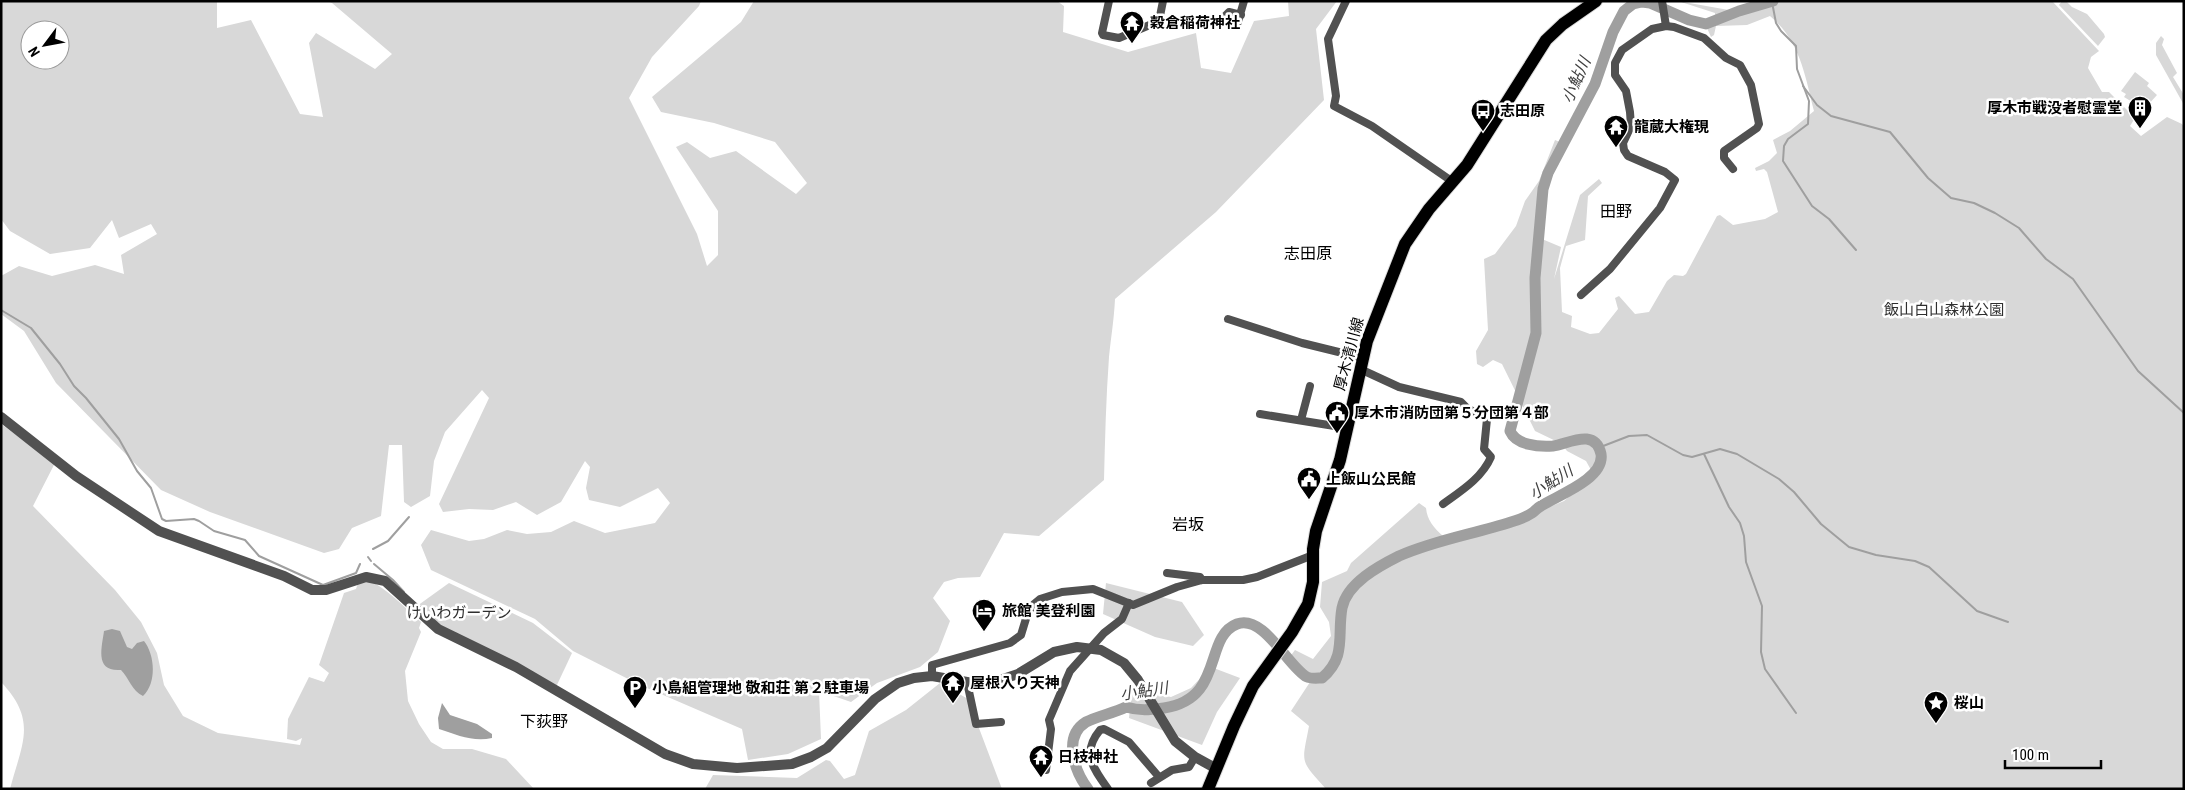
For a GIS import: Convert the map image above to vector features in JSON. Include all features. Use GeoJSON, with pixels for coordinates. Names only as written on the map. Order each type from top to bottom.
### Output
{"type":"FeatureCollection","features":[{"type":"Feature","properties":{"kind":"main road","name":"厚木清川線"},"geometry":{"type":"LineString","coordinates":[[1208,789],[1253,686],[1288,638],[1308,604],[1313,582],[1313,555],[1316,531],[1340,460],[1361,363],[1374,322],[1405,244],[1429,209],[1467,165],[1546,40],[1563,24],[1596,1]]}},
{"type":"Feature","properties":{"kind":"street"},"geometry":{"type":"LineString","coordinates":[[1109,1],[1102,33],[1103,35],[1119,38],[1159,21],[1163,1]]}},
{"type":"Feature","properties":{"kind":"street"},"geometry":{"type":"LineString","coordinates":[[1241,15],[1244,1]]}},
{"type":"Feature","properties":{"kind":"street"},"geometry":{"type":"LineString","coordinates":[[1346,1],[1328,39],[1336,96],[1334,106],[1372,126],[1453,182]]}},
{"type":"Feature","properties":{"kind":"street"},"geometry":{"type":"LineString","coordinates":[[1662,1],[1665,23]]}},
{"type":"Feature","properties":{"kind":"street"},"geometry":{"type":"LineString","coordinates":[[1581,294],[1610,270],[1660,208],[1674,180],[1665,172],[1628,156],[1624,150],[1623,143],[1631,126],[1630,112],[1626,91],[1615,75],[1614,69],[1622,50],[1652,29],[1665,23],[1704,38],[1726,58],[1740,65],[1751,85],[1759,124],[1757,128],[1724,151],[1724,158],[1733,169]]}},
{"type":"Feature","properties":{"kind":"street"},"geometry":{"type":"LineString","coordinates":[[1228,319],[1361,363],[1399,387],[1461,402],[1467,408],[1488,419],[1484,449],[1491,457],[1488,464],[1481,475],[1443,504]]}},
{"type":"Feature","properties":{"kind":"street"},"geometry":{"type":"LineString","coordinates":[[1301,420],[1310,386]]}},
{"type":"Feature","properties":{"kind":"street"},"geometry":{"type":"LineString","coordinates":[[1260,414],[1347,428]]}},
{"type":"Feature","properties":{"kind":"street"},"geometry":{"type":"LineString","coordinates":[[1,417],[76,476],[159,531],[284,576],[312,590],[326,590],[366,577],[385,580],[438,630],[507,663],[665,754],[692,764],[737,768],[783,766],[802,761],[827,748],[874,699],[891,687],[914,678],[932,676],[967,682],[1005,679],[1018,674],[1061,649],[1077,647],[1101,650],[1119,659],[1134,674],[1175,741],[1195,757],[1216,768]]}},
{"type":"Feature","properties":{"kind":"street"},"geometry":{"type":"LineString","coordinates":[[932,676],[932,665],[991,649],[1018,638],[1025,626],[1028,612],[1034,604],[1044,597],[1062,592],[1094,589],[1133,605],[1177,587],[1202,580],[1248,579],[1271,573],[1313,555]]}},
{"type":"Feature","properties":{"kind":"street"},"geometry":{"type":"LineString","coordinates":[[1167,573],[1187,574],[1200,577],[1202,580]]}},
{"type":"Feature","properties":{"kind":"street"},"geometry":{"type":"LineString","coordinates":[[1046,770],[1051,729],[1049,720],[1070,671],[1104,633],[1122,619],[1129,603]]}},
{"type":"Feature","properties":{"kind":"street"},"geometry":{"type":"LineString","coordinates":[[967,682],[976,724],[1001,722]]}},
{"type":"Feature","properties":{"kind":"street"},"geometry":{"type":"LineString","coordinates":[[1108,789],[1094,768],[1090,758],[1090,749],[1094,737],[1100,730],[1104,729],[1129,742],[1159,777]]}},
{"type":"Feature","properties":{"kind":"street"},"geometry":{"type":"LineString","coordinates":[[1151,783],[1172,770],[1193,768],[1195,757]]}},
{"type":"Feature","properties":{"kind":"green space"},"geometry":{"type":"Polygon","coordinates":[[[1,1],[217,1],[217,28],[251,20],[300,114],[323,117],[309,43],[316,33],[375,69],[392,54],[332,3],[327,1],[701,1],[699,6],[652,57],[629,98],[697,234],[707,266],[718,255],[718,211],[676,147],[687,142],[710,158],[736,151],[796,194],[807,183],[775,142],[714,123],[661,112],[652,97],[741,22],[754,1],[1057,1],[1064,6],[1063,32],[1128,52],[1196,33],[1201,68],[1231,73],[1254,21],[1289,16],[1288,1],[1337,1],[1316,29],[1324,100],[1216,212],[1115,299],[1108,372],[1104,480],[1039,536],[1004,533],[980,577],[958,578],[944,582],[933,598],[950,621],[938,652],[920,667],[877,683],[851,702],[819,691],[821,739],[788,754],[748,760],[742,729],[640,685],[573,651],[535,619],[431,570],[421,545],[431,530],[469,541],[484,539],[507,530],[527,534],[551,532],[574,521],[605,533],[655,523],[670,503],[658,488],[620,507],[589,500],[586,488],[590,467],[585,461],[561,502],[537,515],[516,502],[493,510],[469,509],[443,512],[439,504],[489,398],[482,390],[445,432],[434,461],[430,496],[411,507],[404,502],[402,445],[389,445],[381,516],[352,528],[339,549],[324,553],[210,512],[161,490],[56,383],[24,331],[1,314],[1,276],[19,266],[52,276],[95,265],[124,274],[121,255],[157,234],[151,224],[119,238],[112,220],[90,248],[50,254],[10,231],[1,219],[1,1]]]}},
{"type":"Feature","properties":{"kind":"green space","name":"飯山白山森林公園"},"geometry":{"type":"Polygon","coordinates":[[[1678,1],[1740,12],[1765,1],[2052,1],[2099,51],[2091,57],[2088,68],[2102,92],[2109,92],[2135,118],[2130,126],[2141,136],[2167,117],[2182,124],[2184,127],[2184,789],[1326,789],[1307,766],[1304,755],[1309,726],[1291,711],[1312,679],[1289,658],[1295,650],[1313,659],[1331,636],[1329,622],[1320,607],[1322,582],[1347,571],[1351,563],[1419,503],[1426,508],[1432,524],[1443,536],[1471,528],[1486,531],[1564,501],[1580,487],[1591,470],[1586,461],[1567,451],[1562,444],[1535,431],[1502,364],[1493,360],[1483,367],[1477,364],[1476,351],[1488,330],[1484,259],[1495,254],[1516,226],[1525,201],[1539,181],[1555,140],[1567,145],[1558,165],[1550,171],[1535,241],[1542,239],[1561,247],[1554,279],[1580,195],[1599,179],[1602,183],[1588,196],[1585,240],[1566,246],[1560,268],[1562,312],[1572,316],[1571,327],[1590,334],[1599,333],[1618,309],[1615,298],[1619,296],[1635,314],[1649,312],[1667,281],[1674,275],[1683,276],[1686,274],[1717,216],[1720,215],[1733,225],[1765,219],[1778,212],[1767,172],[1764,169],[1756,171],[1755,168],[1769,161],[1777,153],[1773,140],[1790,131],[1814,111],[1804,72],[1795,48],[1788,36],[1770,16],[1747,25],[1716,26],[1714,35],[1711,37],[1707,28],[1715,20],[1715,13],[1678,1]]]}},
{"type":"Feature","properties":{"kind":"green space"},"geometry":{"type":"Polygon","coordinates":[[[2062,1],[2066,1],[2072,7],[2087,14],[2104,34],[2105,37],[2098,46],[2059,5],[2062,1]]]}},
{"type":"Feature","properties":{"kind":"green space"},"geometry":{"type":"Polygon","coordinates":[[[2161,36],[2164,39],[2162,45],[2177,73],[2173,77],[2184,95],[2184,105],[2156,55],[2156,43],[2161,36]]]}},
{"type":"Feature","properties":{"kind":"green space"},"geometry":{"type":"Polygon","coordinates":[[[2135,72],[2149,83],[2147,86],[2157,95],[2146,107],[2139,106],[2124,97],[2126,94],[2121,91],[2135,72]]]}},
{"type":"Feature","properties":{"kind":"green space"},"geometry":{"type":"Polygon","coordinates":[[[1,424],[55,463],[33,506],[115,590],[141,622],[157,653],[164,685],[183,716],[218,733],[300,745],[302,738],[296,741],[287,739],[288,719],[309,677],[324,682],[329,673],[319,665],[344,593],[356,589],[358,583],[370,582],[381,587],[421,622],[419,628],[421,632],[405,671],[408,701],[419,724],[431,742],[443,749],[472,749],[506,759],[534,789],[10,789],[24,733],[20,709],[13,696],[1,682],[1,424]]]}},
{"type":"Feature","properties":{"kind":"green space","name":"けいわガーデン"},"geometry":{"type":"Polygon","coordinates":[[[449,583],[533,623],[572,653],[556,687],[443,630],[417,606],[449,583]]]}},
{"type":"Feature","properties":{"kind":"green space"},"geometry":{"type":"Polygon","coordinates":[[[1106,583],[1182,602],[1204,635],[1193,646],[1155,637],[1103,614],[1106,583]]]}},
{"type":"Feature","properties":{"kind":"green space"},"geometry":{"type":"Polygon","coordinates":[[[1211,667],[1240,678],[1217,712],[1202,745],[1129,718],[1132,689],[1171,697],[1191,688],[1211,667]]]}},
{"type":"Feature","properties":{"kind":"green space"},"geometry":{"type":"Polygon","coordinates":[[[940,683],[968,699],[1002,789],[705,789],[713,775],[797,778],[826,760],[830,761],[844,779],[855,775],[869,731],[906,710],[940,683]]]}},
{"type":"Feature","properties":{"kind":"shaded area"},"geometry":{"type":"Polygon","coordinates":[[[112,629],[120,631],[127,647],[132,649],[137,643],[144,641],[148,647],[153,669],[151,684],[143,696],[133,688],[121,670],[112,670],[103,663],[101,651],[104,631],[112,629]]]}},
{"type":"Feature","properties":{"kind":"shaded area"},"geometry":{"type":"Polygon","coordinates":[[[442,703],[450,715],[477,724],[492,734],[492,738],[478,739],[459,736],[439,729],[438,718],[442,703]]]}},
{"type":"Feature","properties":{"kind":"waterway","name":"小鮎川"},"geometry":{"type":"LineString","coordinates":[[1088,789],[1075,764],[1073,755],[1074,736],[1079,728],[1086,722],[1126,707],[1140,710],[1154,709],[1183,702],[1196,693],[1205,681],[1220,641],[1227,631],[1237,624],[1247,623],[1257,627],[1307,677],[1322,678],[1330,670],[1338,654],[1342,608],[1345,599],[1365,576],[1391,560],[1413,550],[1525,517],[1578,486],[1595,471],[1600,463],[1601,454],[1598,446],[1593,441],[1580,439],[1553,446],[1541,446],[1522,442],[1513,436],[1510,431],[1536,333],[1535,278],[1543,189],[1548,173],[1595,84],[1613,32],[1624,11],[1633,4],[1650,3],[1689,20],[1706,24],[1739,11],[1773,1]]}},
{"type":"Feature","properties":{"kind":"waterway"},"geometry":{"type":"LineString","coordinates":[[1772,2],[1776,23],[1796,46],[1797,69],[1809,101],[1808,124],[1788,139],[1784,146],[1783,161],[1812,206],[1829,219],[1856,250]]}},
{"type":"Feature","properties":{"kind":"waterway"},"geometry":{"type":"LineString","coordinates":[[1803,86],[1817,105],[1831,116],[1890,132],[1928,178],[1951,198],[1974,203],[2019,228],[2046,259],[2073,279],[2138,371],[2184,413]]}},
{"type":"Feature","properties":{"kind":"waterway"},"geometry":{"type":"LineString","coordinates":[[1,310],[31,328],[60,364],[74,386],[119,439],[137,471],[151,488],[162,519],[166,521],[194,519],[199,521],[214,531],[245,540],[259,556],[323,585],[356,573],[360,564]]}},
{"type":"Feature","properties":{"kind":"waterway"},"geometry":{"type":"LineString","coordinates":[[1598,448],[1629,436],[1647,435],[1683,455],[1692,457],[1720,449],[1737,454],[1779,479],[1794,492],[1821,524],[1849,547],[1876,555],[1915,561],[1929,567],[1977,611],[2008,622]]}},
{"type":"Feature","properties":{"kind":"waterway"},"geometry":{"type":"LineString","coordinates":[[1704,454],[1729,507],[1740,523],[1744,536],[1746,562],[1762,606],[1761,652],[1765,669],[1796,713]]}},
{"type":"Feature","properties":{"kind":"waterway"},"geometry":{"type":"LineString","coordinates":[[373,549],[388,541],[409,517]]}},
{"type":"Feature","properties":{"kind":"waterway"},"geometry":{"type":"LineString","coordinates":[[368,557],[371,561]]}},
{"type":"Feature","properties":{"kind":"waterway"},"geometry":{"type":"LineString","coordinates":[[374,564],[404,592]]}},
{"type":"Feature","properties":{"kind":"place","name":"穀倉稲荷神社"},"geometry":{"type":"Point","coordinates":[1132,44]}},
{"type":"Feature","properties":{"kind":"place","name":"厚木市戦没者慰霊堂"},"geometry":{"type":"Point","coordinates":[2140,129]}},
{"type":"Feature","properties":{"kind":"place","name":"志田原"},"geometry":{"type":"Point","coordinates":[1483,132]}},
{"type":"Feature","properties":{"kind":"place","name":"龍蔵大権現"},"geometry":{"type":"Point","coordinates":[1616,148]}},
{"type":"Feature","properties":{"kind":"place","name":"厚木市消防団第５分団第４部"},"geometry":{"type":"Point","coordinates":[1337,434]}},
{"type":"Feature","properties":{"kind":"place","name":"上飯山公民館"},"geometry":{"type":"Point","coordinates":[1309,500]}},
{"type":"Feature","properties":{"kind":"place","name":"旅館 美登利園"},"geometry":{"type":"Point","coordinates":[984,632]}},
{"type":"Feature","properties":{"kind":"place","name":"屋根入り天神"},"geometry":{"type":"Point","coordinates":[953,704]}},
{"type":"Feature","properties":{"kind":"place","name":"小島組管理地 敬和荘 第２駐車場"},"geometry":{"type":"Point","coordinates":[635,709]}},
{"type":"Feature","properties":{"kind":"place","name":"桜山"},"geometry":{"type":"Point","coordinates":[1936,724]}},
{"type":"Feature","properties":{"kind":"place","name":"日枝神社"},"geometry":{"type":"Point","coordinates":[1041,778]}},
{"type":"Feature","properties":{"kind":"district","name":"田野"},"geometry":{"type":"Point","coordinates":[1616,211]}},
{"type":"Feature","properties":{"kind":"district","name":"志田原"},"geometry":{"type":"Point","coordinates":[1308,253]}},
{"type":"Feature","properties":{"kind":"district","name":"岩坂"},"geometry":{"type":"Point","coordinates":[1188,524]}},
{"type":"Feature","properties":{"kind":"district","name":"下荻野"},"geometry":{"type":"Point","coordinates":[544,721]}}]}
